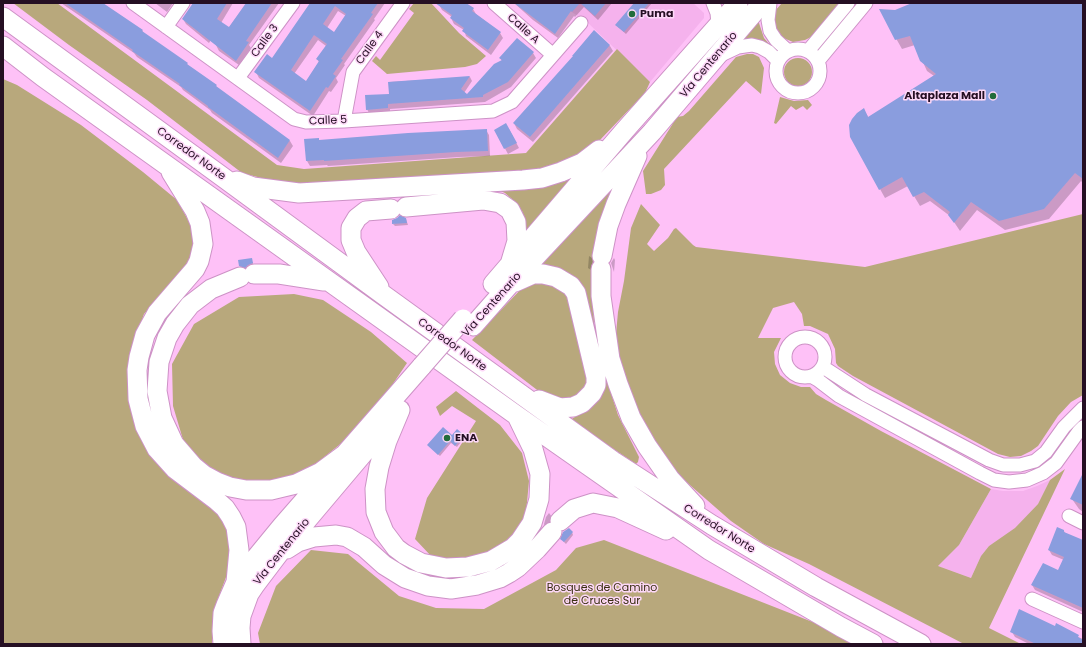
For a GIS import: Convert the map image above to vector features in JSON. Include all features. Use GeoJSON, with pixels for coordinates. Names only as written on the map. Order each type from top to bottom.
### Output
{"type":"FeatureCollection","features":[{"type":"Feature","properties":{"kind":"highway","name":"Vía Centenario"},"geometry":{"type":"LineString","coordinates":[[468,323],[511,264],[625,130],[738,3]]}},
{"type":"Feature","properties":{"kind":"highway","name":"Vía Centenario"},"geometry":{"type":"LineString","coordinates":[[223,644],[222,632],[224,613],[236,582],[282,526],[344,455],[427,369],[468,323],[511,283],[652,132],[762,3]]}},
{"type":"Feature","properties":{"kind":"highway","name":"Corredor Norte"},"geometry":{"type":"LineString","coordinates":[[3,17],[517,392],[613,460],[712,525],[816,587],[921,644]]}},
{"type":"Feature","properties":{"kind":"highway","name":"Corredor Norte"},"geometry":{"type":"LineString","coordinates":[[3,46],[43,77],[516,415],[709,550],[873,644]]}},
{"type":"Feature","properties":{"kind":"highway"},"geometry":{"type":"LineString","coordinates":[[3,58],[43,77]]}},
{"type":"Feature","properties":{"kind":"highway"},"geometry":{"type":"LineString","coordinates":[[224,178],[254,187],[298,193],[542,178],[582,163],[625,130]]}},
{"type":"Feature","properties":{"kind":"highway"},"geometry":{"type":"LineString","coordinates":[[652,132],[635,160],[621,190],[608,226],[601,262],[601,296],[610,359],[631,418],[647,446],[670,478],[712,525]]}},
{"type":"Feature","properties":{"kind":"highway"},"geometry":{"type":"LineString","coordinates":[[166,164],[195,211],[200,223],[203,244],[199,261],[195,269],[157,313],[146,335],[139,357],[137,370],[138,399],[145,426],[161,454],[175,469],[225,508],[231,517],[236,527],[239,550],[236,582]]}},
{"type":"Feature","properties":{"kind":"highway"},"geometry":{"type":"LineString","coordinates":[[385,296],[356,252],[351,240],[351,228],[356,218],[366,211],[483,200],[500,203],[510,210],[516,222],[517,241],[511,264]]}},
{"type":"Feature","properties":{"kind":"highway"},"geometry":{"type":"LineString","coordinates":[[330,282],[279,274],[247,275],[211,289],[195,300],[180,316],[167,338],[159,362],[157,392],[162,418],[174,444],[193,466],[204,475],[230,487],[246,490],[271,490],[296,484],[321,472],[344,455]]}},
{"type":"Feature","properties":{"kind":"highway"},"geometry":{"type":"LineString","coordinates":[[511,283],[533,274],[543,274],[556,276],[571,286],[576,293],[596,377],[596,385],[588,399],[573,407],[560,408],[517,392]]}},
{"type":"Feature","properties":{"kind":"highway","name":"Vía Centenario"},"geometry":{"type":"LineString","coordinates":[[241,644],[241,622],[246,601],[255,585],[280,552],[400,410],[427,369]]}},
{"type":"Feature","properties":{"kind":"highway"},"geometry":{"type":"LineString","coordinates":[[400,410],[387,441],[379,467],[375,489],[375,501],[378,517],[390,540],[404,554],[432,566],[456,568],[474,566],[491,561],[513,548],[527,532],[536,512],[540,486],[538,462],[516,415]]}},
{"type":"Feature","properties":{"kind":"highway"},"geometry":{"type":"LineString","coordinates":[[280,552],[307,539],[336,535],[355,541],[384,565],[405,578],[428,586],[451,589],[477,585],[500,578],[518,567],[574,509],[593,503],[618,508],[709,550]]}},
{"type":"Feature","properties":{"kind":"street","name":"Calle 5"},"geometry":{"type":"LineString","coordinates":[[132,3],[294,119],[306,122],[344,121],[493,111],[512,102],[553,55]]}},
{"type":"Feature","properties":{"kind":"street"},"geometry":{"type":"LineString","coordinates":[[166,27],[183,3]]}},
{"type":"Feature","properties":{"kind":"street","name":"Calle 3"},"geometry":{"type":"LineString","coordinates":[[238,78],[293,3]]}},
{"type":"Feature","properties":{"kind":"street","name":"Calle 4"},"geometry":{"type":"LineString","coordinates":[[344,121],[352,72],[403,3]]}},
{"type":"Feature","properties":{"kind":"street","name":"Calle A"},"geometry":{"type":"LineString","coordinates":[[494,3],[553,55]]}},
{"type":"Feature","properties":{"kind":"street"},"geometry":{"type":"LineString","coordinates":[[713,3],[717,12],[718,25]]}},
{"type":"Feature","properties":{"kind":"street"},"geometry":{"type":"LineString","coordinates":[[770,3],[768,20],[770,31],[776,40],[788,51]]}},
{"type":"Feature","properties":{"kind":"street"},"geometry":{"type":"LineString","coordinates":[[808,51],[848,3]]}},
{"type":"Feature","properties":{"kind":"street"},"geometry":{"type":"LineString","coordinates":[[818,61],[866,3]]}},
{"type":"Feature","properties":{"kind":"street"},"geometry":{"type":"LineString","coordinates":[[553,55],[580,23]]}},
{"type":"Feature","properties":{"kind":"street"},"geometry":{"type":"LineString","coordinates":[[714,59],[738,47],[752,45],[769,52],[778,61]]}},
{"type":"Feature","properties":{"kind":"street"},"geometry":{"type":"LineString","coordinates":[[795,49],[808,51],[814,55],[818,61],[820,72],[816,83],[806,91],[799,93],[792,92],[780,83],[776,69],[778,61],[782,55],[788,51],[795,49]]}},
{"type":"Feature","properties":{"kind":"street"},"geometry":{"type":"LineString","coordinates":[[809,336],[815,338],[821,342],[826,354],[826,361],[823,367],[815,375],[804,377],[798,376],[788,367],[785,361],[787,348],[796,338],[809,336]]}},
{"type":"Feature","properties":{"kind":"street"},"geometry":{"type":"LineString","coordinates":[[823,367],[866,395],[989,460],[1003,465],[1020,465],[1035,461],[1046,452],[1064,427],[1083,408]]}},
{"type":"Feature","properties":{"kind":"street"},"geometry":{"type":"LineString","coordinates":[[811,376],[839,396],[994,480],[1009,482],[1028,480],[1043,473],[1056,463],[1078,431],[1083,427]]}},
{"type":"Feature","properties":{"kind":"street"},"geometry":{"type":"LineString","coordinates":[[919,440],[926,427]]}},
{"type":"Feature","properties":{"kind":"street"},"geometry":{"type":"LineString","coordinates":[[1069,516],[1083,523]]}},
{"type":"Feature","properties":{"kind":"street"},"geometry":{"type":"LineString","coordinates":[[1032,599],[1083,622]]}},
{"type":"Feature","properties":{"kind":"shaded area"},"geometry":{"type":"Polygon","coordinates":[[[558,3],[693,3],[704,13],[704,18],[650,82],[587,22],[558,3]]]}},
{"type":"Feature","properties":{"kind":"shaded area"},"geometry":{"type":"Polygon","coordinates":[[[1050,480],[1038,504],[1015,529],[989,546],[981,556],[971,578],[938,566],[959,545],[991,489],[1003,491],[1023,491],[1050,480]]]}},
{"type":"Feature","properties":{"kind":"green space"},"geometry":{"type":"Polygon","coordinates":[[[13,3],[57,3],[277,165],[304,169],[526,153],[617,49],[650,82],[645,93],[599,141],[568,163],[541,171],[303,184],[273,181],[242,173],[147,100],[13,3]]]}},
{"type":"Feature","properties":{"kind":"green space"},"geometry":{"type":"Polygon","coordinates":[[[414,3],[431,3],[459,33],[486,56],[477,64],[465,67],[387,74],[372,61],[376,56],[380,60],[414,13],[409,9],[414,3]]]}},
{"type":"Feature","properties":{"kind":"green space"},"geometry":{"type":"Polygon","coordinates":[[[782,3],[841,3],[811,37],[805,40],[793,42],[781,37],[773,26],[774,12],[782,3]]]}},
{"type":"Feature","properties":{"kind":"green space"},"geometry":{"type":"Polygon","coordinates":[[[758,22],[764,38],[770,45],[779,51],[776,54],[742,40],[758,22]]]}},
{"type":"Feature","properties":{"kind":"green space"},"geometry":{"type":"Polygon","coordinates":[[[753,54],[759,57],[764,68],[761,94],[746,81],[664,169],[665,185],[661,190],[651,194],[646,194],[643,171],[677,117],[683,116],[689,111],[736,57],[753,54]]]}},
{"type":"Feature","properties":{"kind":"green space"},"geometry":{"type":"Polygon","coordinates":[[[798,58],[808,62],[812,72],[808,82],[798,86],[788,82],[784,72],[788,62],[798,58]]]}},
{"type":"Feature","properties":{"kind":"green space"},"geometry":{"type":"Polygon","coordinates":[[[3,79],[17,85],[81,125],[143,172],[177,200],[193,229],[194,256],[144,314],[131,351],[129,388],[153,456],[176,482],[203,500],[223,520],[233,539],[228,572],[213,612],[212,644],[3,644],[3,79]]]}},
{"type":"Feature","properties":{"kind":"green space"},"geometry":{"type":"Polygon","coordinates":[[[780,97],[794,101],[808,100],[812,105],[807,110],[803,106],[796,110],[791,106],[776,124],[774,123],[780,97]]]}},
{"type":"Feature","properties":{"kind":"green space"},"geometry":{"type":"Polygon","coordinates":[[[625,165],[594,252],[591,274],[594,323],[603,368],[618,415],[639,457],[636,464],[570,420],[588,409],[596,400],[583,296],[534,270],[625,165]]]}},
{"type":"Feature","properties":{"kind":"green space"},"geometry":{"type":"Polygon","coordinates":[[[580,172],[526,238],[526,222],[522,211],[505,193],[496,189],[580,172]]]}},
{"type":"Feature","properties":{"kind":"green space"},"geometry":{"type":"Polygon","coordinates":[[[641,204],[660,225],[647,244],[654,251],[676,228],[696,247],[865,267],[1083,214],[1083,395],[1071,402],[1058,416],[1038,446],[1021,456],[1010,457],[998,454],[853,376],[838,366],[836,363],[835,349],[828,334],[810,326],[804,326],[802,314],[794,302],[773,308],[758,338],[781,338],[774,352],[775,364],[780,375],[790,383],[801,387],[810,387],[816,394],[881,431],[991,489],[959,545],[938,566],[971,578],[981,556],[989,546],[1015,528],[1038,504],[1050,480],[1065,469],[989,628],[1021,644],[964,644],[809,564],[764,544],[731,521],[683,479],[663,456],[631,399],[615,345],[618,312],[631,228],[641,204]]]}},
{"type":"Feature","properties":{"kind":"green space"},"geometry":{"type":"Polygon","coordinates":[[[540,278],[569,292],[591,369],[587,391],[566,403],[545,396],[472,340],[525,285],[540,278]]]}},
{"type":"Feature","properties":{"kind":"green space"},"geometry":{"type":"Polygon","coordinates":[[[294,294],[323,300],[371,332],[407,363],[378,406],[344,441],[312,467],[287,478],[260,482],[229,479],[207,470],[184,443],[173,406],[172,364],[194,324],[239,297],[294,294]]]}},
{"type":"Feature","properties":{"kind":"green space"},"geometry":{"type":"Polygon","coordinates":[[[456,391],[500,425],[522,453],[529,481],[526,513],[512,539],[495,553],[452,563],[431,556],[415,539],[427,498],[476,421],[452,406],[440,416],[436,407],[456,391]]]}},
{"type":"Feature","properties":{"kind":"green space","name":"Bosques de Camino de Cruces Sur"},"geometry":{"type":"Polygon","coordinates":[[[604,540],[838,632],[861,644],[260,644],[258,633],[276,586],[311,550],[348,554],[399,596],[436,608],[484,609],[556,570],[576,548],[604,540]]]}},
{"type":"Feature","properties":{"kind":"building"},"geometry":{"type":"Polygon","coordinates":[[[65,3],[103,3],[143,30],[142,31],[188,63],[187,64],[217,85],[216,86],[290,140],[278,158],[208,107],[179,85],[180,84],[65,3]]]}},
{"type":"Feature","properties":{"kind":"building"},"geometry":{"type":"Polygon","coordinates":[[[193,3],[227,3],[217,19],[229,27],[246,3],[272,3],[246,41],[249,42],[236,61],[182,19],[193,3]]]}},
{"type":"Feature","properties":{"kind":"building"},"geometry":{"type":"Polygon","coordinates":[[[310,3],[378,3],[371,13],[373,14],[341,59],[343,60],[333,74],[336,76],[328,88],[326,87],[310,111],[254,72],[267,54],[272,58],[310,3]],[[335,6],[323,24],[334,32],[346,14],[335,6]],[[314,35],[291,70],[306,81],[319,61],[316,59],[327,44],[314,35]]]}},
{"type":"Feature","properties":{"kind":"building"},"geometry":{"type":"Polygon","coordinates":[[[435,3],[466,3],[474,8],[472,11],[501,32],[488,50],[462,31],[464,28],[450,18],[452,15],[435,3]]]}},
{"type":"Feature","properties":{"kind":"building"},"geometry":{"type":"Polygon","coordinates":[[[514,3],[580,3],[572,12],[571,11],[555,34],[514,3]]]}},
{"type":"Feature","properties":{"kind":"building"},"geometry":{"type":"Polygon","coordinates":[[[580,3],[606,3],[595,16],[580,3]]]}},
{"type":"Feature","properties":{"kind":"building","name":"Puma"},"geometry":{"type":"Polygon","coordinates":[[[634,3],[649,3],[624,32],[615,25],[634,3]]]}},
{"type":"Feature","properties":{"kind":"building","name":"Altaplaza Mall"},"geometry":{"type":"Polygon","coordinates":[[[912,3],[1083,3],[1083,179],[1075,173],[1044,209],[999,221],[971,202],[954,223],[948,215],[950,212],[924,192],[913,197],[902,177],[879,190],[850,137],[849,125],[857,113],[864,108],[868,117],[936,74],[920,61],[910,36],[895,40],[879,9],[895,10],[912,3]]]}},
{"type":"Feature","properties":{"kind":"building"},"geometry":{"type":"Polygon","coordinates":[[[594,30],[610,45],[530,137],[513,123],[573,56],[594,30]]]}},
{"type":"Feature","properties":{"kind":"building"},"geometry":{"type":"Polygon","coordinates":[[[517,38],[534,52],[508,82],[483,95],[483,97],[388,104],[388,108],[366,110],[365,95],[389,94],[388,82],[470,76],[461,89],[467,94],[494,64],[502,60],[499,58],[517,38]]]}},
{"type":"Feature","properties":{"kind":"building"},"geometry":{"type":"Polygon","coordinates":[[[506,123],[517,143],[504,149],[494,130],[506,123]]]}},
{"type":"Feature","properties":{"kind":"building"},"geometry":{"type":"Polygon","coordinates":[[[487,129],[488,151],[306,161],[304,139],[319,138],[319,140],[487,129]]]}},
{"type":"Feature","properties":{"kind":"building"},"geometry":{"type":"Polygon","coordinates":[[[400,215],[406,218],[407,223],[392,224],[392,220],[400,215]]]}},
{"type":"Feature","properties":{"kind":"building"},"geometry":{"type":"Polygon","coordinates":[[[252,258],[253,263],[245,268],[239,266],[238,260],[252,258]]]}},
{"type":"Feature","properties":{"kind":"building","name":"ENA"},"geometry":{"type":"Polygon","coordinates":[[[443,427],[452,435],[457,429],[464,435],[455,446],[450,441],[438,455],[427,445],[443,427]]]}},
{"type":"Feature","properties":{"kind":"building"},"geometry":{"type":"Polygon","coordinates":[[[1083,473],[1083,505],[1070,499],[1083,473]]]}},
{"type":"Feature","properties":{"kind":"building"},"geometry":{"type":"Polygon","coordinates":[[[1057,527],[1064,530],[1064,532],[1083,540],[1083,608],[1031,585],[1043,563],[1058,570],[1064,557],[1048,550],[1057,527]]]}},
{"type":"Feature","properties":{"kind":"building"},"geometry":{"type":"Polygon","coordinates":[[[569,528],[573,532],[564,542],[560,539],[563,532],[569,528]]]}},
{"type":"Feature","properties":{"kind":"building"},"geometry":{"type":"Polygon","coordinates":[[[1019,609],[1055,626],[1056,623],[1079,635],[1078,637],[1083,640],[1083,644],[1036,644],[1010,632],[1019,609]]]}},
{"type":"Feature","properties":{"kind":"place","name":"Puma"},"geometry":{"type":"Point","coordinates":[632,14]}},
{"type":"Feature","properties":{"kind":"place","name":"Altaplaza Mall"},"geometry":{"type":"Point","coordinates":[993,96]}},
{"type":"Feature","properties":{"kind":"place","name":"ENA"},"geometry":{"type":"Point","coordinates":[447,438]}}]}
